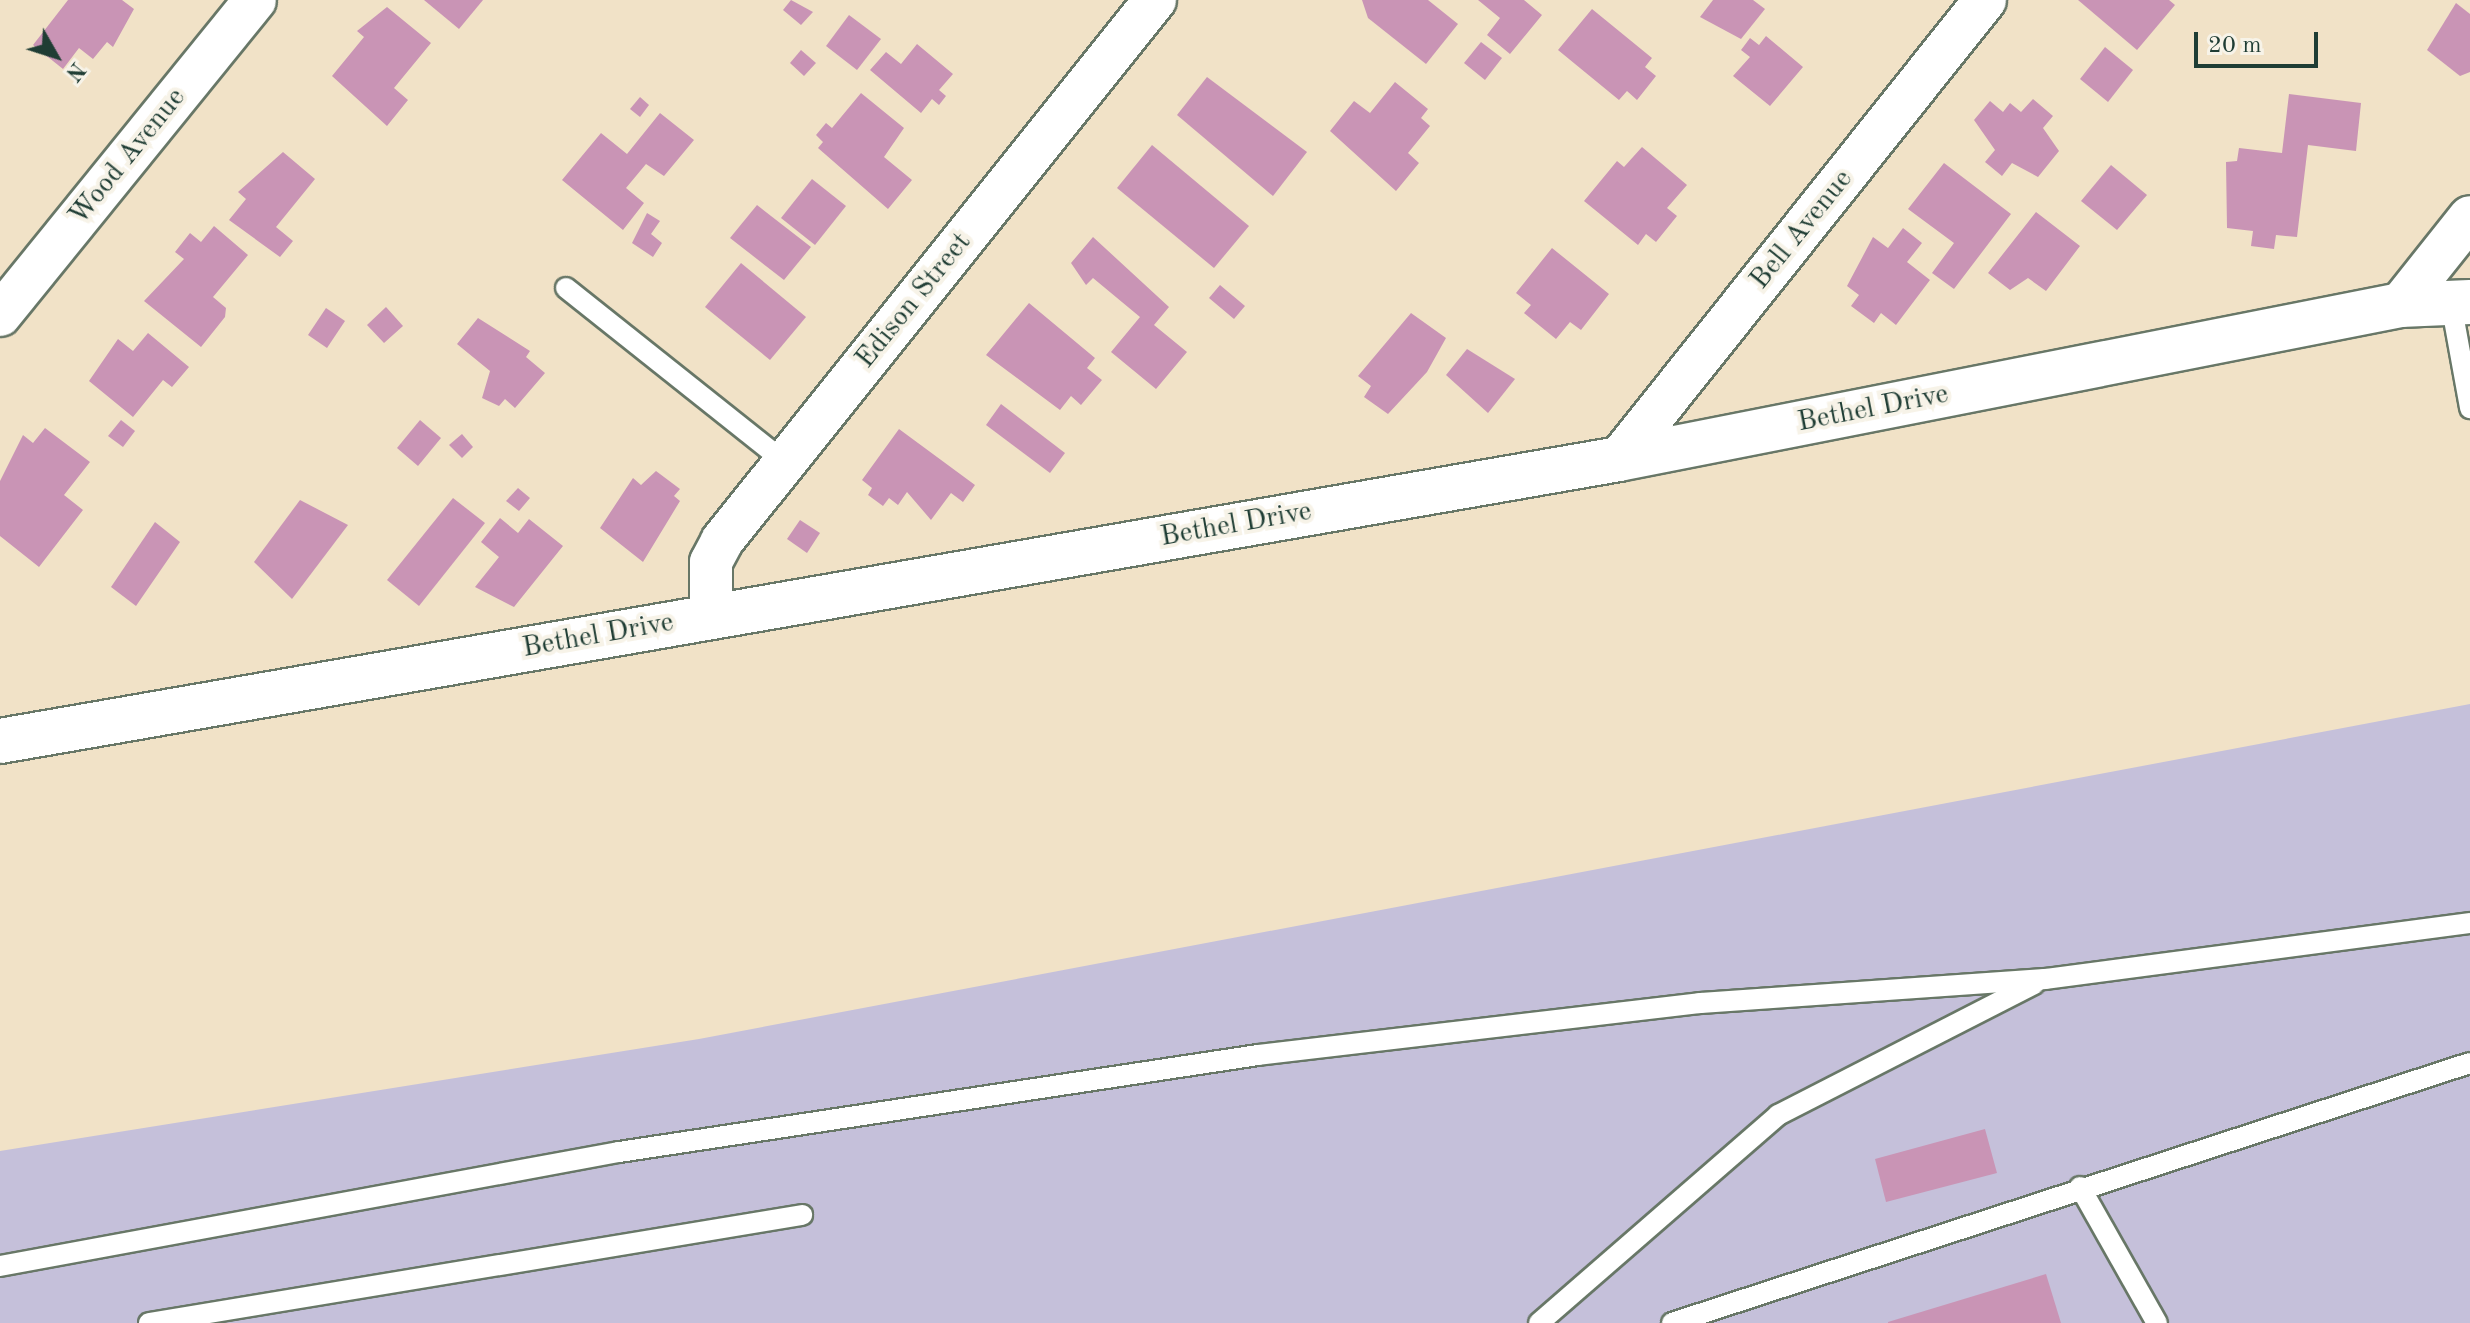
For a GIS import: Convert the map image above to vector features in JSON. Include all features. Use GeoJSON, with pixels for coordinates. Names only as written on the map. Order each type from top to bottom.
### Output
{"type":"FeatureCollection","features":[{"type":"Feature","properties":{"kind":"street","name":"Wood Avenue"},"geometry":{"type":"LineString","coordinates":[[0,315],[255,0]]}},
{"type":"Feature","properties":{"kind":"street","name":"Edison Street"},"geometry":{"type":"LineString","coordinates":[[711,616],[711,562],[785,462],[1155,0]]}},
{"type":"Feature","properties":{"kind":"street","name":"Bell Avenue"},"geometry":{"type":"LineString","coordinates":[[1619,459],[1985,0]]}},
{"type":"Feature","properties":{"kind":"street"},"geometry":{"type":"LineString","coordinates":[[2400,305],[2470,217]]}},
{"type":"Feature","properties":{"kind":"street","name":"Bethel Drive"},"geometry":{"type":"LineString","coordinates":[[0,741],[1619,459],[2400,305],[2460,302]]}},
{"type":"Feature","properties":{"kind":"lane"},"geometry":{"type":"LineString","coordinates":[[566,288],[785,462]]}},
{"type":"Feature","properties":{"kind":"lane"},"geometry":{"type":"LineString","coordinates":[[2460,302],[2470,408]]}},
{"type":"Feature","properties":{"kind":"lane"},"geometry":{"type":"LineString","coordinates":[[0,1266],[619,1152],[1258,1055],[1700,1003],[2045,979],[2470,923]]}},
{"type":"Feature","properties":{"kind":"lane"},"geometry":{"type":"LineString","coordinates":[[1539,1323],[1778,1115],[2045,979]]}},
{"type":"Feature","properties":{"kind":"lane"},"geometry":{"type":"LineString","coordinates":[[1672,1323],[2080,1187],[2470,1063]]}},
{"type":"Feature","properties":{"kind":"lane"},"geometry":{"type":"LineString","coordinates":[[2080,1187],[2157,1323]]}},
{"type":"Feature","properties":{"kind":"lane"},"geometry":{"type":"LineString","coordinates":[[149,1323],[802,1215]]}},
{"type":"Feature","properties":{"kind":"shaded area"},"geometry":{"type":"Polygon","coordinates":[[[2470,704],[2470,1323],[0,1323],[0,1151],[699,1039],[2470,704]]]}},
{"type":"Feature","properties":{"kind":"building"},"geometry":{"type":"Polygon","coordinates":[[[68,0],[122,0],[134,9],[113,47],[107,42],[93,59],[79,48],[63,69],[33,45],[68,0]]]}},
{"type":"Feature","properties":{"kind":"building"},"geometry":{"type":"Polygon","coordinates":[[[424,0],[483,0],[459,29],[424,0]]]}},
{"type":"Feature","properties":{"kind":"building"},"geometry":{"type":"Polygon","coordinates":[[[791,0],[813,12],[801,25],[783,10],[791,0]]]}},
{"type":"Feature","properties":{"kind":"building"},"geometry":{"type":"Polygon","coordinates":[[[1362,0],[1428,0],[1458,24],[1426,64],[1368,18],[1362,0]]]}},
{"type":"Feature","properties":{"kind":"building"},"geometry":{"type":"Polygon","coordinates":[[[1478,0],[1524,0],[1542,15],[1510,54],[1487,35],[1500,18],[1478,0]]]}},
{"type":"Feature","properties":{"kind":"building"},"geometry":{"type":"Polygon","coordinates":[[[1713,0],[1753,0],[1765,9],[1741,39],[1700,17],[1713,0]]]}},
{"type":"Feature","properties":{"kind":"building"},"geometry":{"type":"Polygon","coordinates":[[[2078,0],[2169,0],[2175,5],[2137,50],[2078,0]]]}},
{"type":"Feature","properties":{"kind":"building"},"geometry":{"type":"Polygon","coordinates":[[[2456,3],[2470,14],[2470,72],[2460,76],[2427,50],[2456,3]]]}},
{"type":"Feature","properties":{"kind":"building"},"geometry":{"type":"Polygon","coordinates":[[[387,7],[431,43],[394,88],[408,100],[387,126],[332,76],[364,37],[357,31],[387,7]]]}},
{"type":"Feature","properties":{"kind":"building"},"geometry":{"type":"Polygon","coordinates":[[[1592,9],[1652,58],[1645,67],[1656,76],[1637,100],[1627,91],[1619,100],[1558,50],[1592,9]]]}},
{"type":"Feature","properties":{"kind":"building"},"geometry":{"type":"Polygon","coordinates":[[[849,15],[881,39],[857,70],[826,46],[849,15]]]}},
{"type":"Feature","properties":{"kind":"building"},"geometry":{"type":"Polygon","coordinates":[[[1766,36],[1803,67],[1770,106],[1733,76],[1750,57],[1741,50],[1750,38],[1759,45],[1766,36]]]}},
{"type":"Feature","properties":{"kind":"building"},"geometry":{"type":"Polygon","coordinates":[[[1481,42],[1502,58],[1485,80],[1464,63],[1481,42]]]}},
{"type":"Feature","properties":{"kind":"building"},"geometry":{"type":"Polygon","coordinates":[[[917,44],[953,74],[939,90],[946,96],[939,105],[932,99],[921,113],[870,70],[886,52],[901,64],[917,44]]]}},
{"type":"Feature","properties":{"kind":"building"},"geometry":{"type":"Polygon","coordinates":[[[2105,47],[2133,70],[2108,102],[2080,79],[2105,47]]]}},
{"type":"Feature","properties":{"kind":"building"},"geometry":{"type":"Polygon","coordinates":[[[801,50],[816,63],[804,76],[790,63],[801,50]]]}},
{"type":"Feature","properties":{"kind":"building"},"geometry":{"type":"Polygon","coordinates":[[[1207,77],[1307,152],[1273,196],[1177,115],[1207,77]]]}},
{"type":"Feature","properties":{"kind":"building"},"geometry":{"type":"Polygon","coordinates":[[[1395,82],[1428,109],[1421,118],[1430,126],[1408,153],[1419,163],[1396,191],[1330,131],[1354,101],[1370,113],[1395,82]]]}},
{"type":"Feature","properties":{"kind":"building"},"geometry":{"type":"Polygon","coordinates":[[[861,93],[904,128],[884,157],[912,180],[888,209],[818,148],[823,142],[816,135],[826,123],[832,128],[861,93]]]}},
{"type":"Feature","properties":{"kind":"building"},"geometry":{"type":"Polygon","coordinates":[[[2289,94],[2361,103],[2356,151],[2308,145],[2297,237],[2276,235],[2274,249],[2251,246],[2253,231],[2227,228],[2226,162],[2237,161],[2239,148],[2282,153],[2289,94]]]}},
{"type":"Feature","properties":{"kind":"building"},"geometry":{"type":"Polygon","coordinates":[[[640,97],[649,105],[640,117],[630,109],[640,97]]]}},
{"type":"Feature","properties":{"kind":"building"},"geometry":{"type":"Polygon","coordinates":[[[2033,99],[2053,116],[2043,128],[2059,151],[2038,177],[2012,163],[2002,176],[1985,162],[1995,150],[1974,120],[1990,101],[2003,112],[2010,103],[2021,112],[2033,99]]]}},
{"type":"Feature","properties":{"kind":"building"},"geometry":{"type":"Polygon","coordinates":[[[660,113],[694,140],[664,176],[646,164],[626,188],[644,203],[623,230],[562,180],[601,133],[627,154],[660,113]]]}},
{"type":"Feature","properties":{"kind":"building"},"geometry":{"type":"Polygon","coordinates":[[[1152,145],[1249,226],[1214,268],[1117,188],[1152,145]]]}},
{"type":"Feature","properties":{"kind":"building"},"geometry":{"type":"Polygon","coordinates":[[[1642,147],[1687,185],[1667,208],[1677,216],[1656,242],[1646,234],[1638,245],[1584,201],[1617,161],[1624,167],[1642,147]]]}},
{"type":"Feature","properties":{"kind":"building"},"geometry":{"type":"Polygon","coordinates":[[[283,152],[315,179],[276,227],[293,241],[280,257],[229,220],[246,199],[238,192],[283,152]]]}},
{"type":"Feature","properties":{"kind":"building"},"geometry":{"type":"Polygon","coordinates":[[[1944,163],[2011,214],[1954,289],[1932,273],[1954,243],[1908,209],[1944,163]]]}},
{"type":"Feature","properties":{"kind":"building"},"geometry":{"type":"Polygon","coordinates":[[[2111,165],[2147,195],[2117,230],[2081,201],[2111,165]]]}},
{"type":"Feature","properties":{"kind":"building"},"geometry":{"type":"Polygon","coordinates":[[[812,179],[846,206],[815,245],[781,218],[812,179]]]}},
{"type":"Feature","properties":{"kind":"building"},"geometry":{"type":"Polygon","coordinates":[[[757,205],[811,247],[784,280],[730,238],[757,205]]]}},
{"type":"Feature","properties":{"kind":"building"},"geometry":{"type":"Polygon","coordinates":[[[2036,212],[2080,246],[2046,291],[2028,278],[2010,290],[1988,273],[2036,212]]]}},
{"type":"Feature","properties":{"kind":"building"},"geometry":{"type":"Polygon","coordinates":[[[647,213],[660,221],[651,234],[662,243],[653,257],[632,243],[647,213]]]}},
{"type":"Feature","properties":{"kind":"building"},"geometry":{"type":"Polygon","coordinates":[[[214,226],[248,255],[213,297],[226,308],[225,317],[201,347],[144,301],[184,259],[175,252],[190,233],[201,242],[214,226]]]}},
{"type":"Feature","properties":{"kind":"building"},"geometry":{"type":"Polygon","coordinates":[[[1903,228],[1922,243],[1907,262],[1930,280],[1896,325],[1881,313],[1874,323],[1851,306],[1859,295],[1847,286],[1873,237],[1888,248],[1903,228]]]}},
{"type":"Feature","properties":{"kind":"building"},"geometry":{"type":"Polygon","coordinates":[[[1093,237],[1169,307],[1154,325],[1187,352],[1156,389],[1111,352],[1140,317],[1093,278],[1086,285],[1071,263],[1093,237]]]}},
{"type":"Feature","properties":{"kind":"building"},"geometry":{"type":"Polygon","coordinates":[[[1552,248],[1609,294],[1581,330],[1570,322],[1556,339],[1524,313],[1531,305],[1516,293],[1552,248]]]}},
{"type":"Feature","properties":{"kind":"building"},"geometry":{"type":"Polygon","coordinates":[[[741,263],[806,317],[770,360],[705,307],[741,263]]]}},
{"type":"Feature","properties":{"kind":"building"},"geometry":{"type":"Polygon","coordinates":[[[1220,285],[1245,306],[1234,319],[1209,298],[1220,285]]]}},
{"type":"Feature","properties":{"kind":"building"},"geometry":{"type":"Polygon","coordinates":[[[1029,303],[1095,358],[1087,368],[1102,380],[1081,405],[1071,396],[1060,410],[986,355],[1029,303]]]}},
{"type":"Feature","properties":{"kind":"building"},"geometry":{"type":"Polygon","coordinates":[[[386,307],[403,326],[384,343],[367,325],[386,307]]]}},
{"type":"Feature","properties":{"kind":"building"},"geometry":{"type":"Polygon","coordinates":[[[326,308],[345,321],[327,348],[308,335],[326,308]]]}},
{"type":"Feature","properties":{"kind":"building"},"geometry":{"type":"Polygon","coordinates":[[[1411,313],[1446,338],[1427,372],[1388,414],[1364,397],[1371,386],[1358,376],[1411,313]]]}},
{"type":"Feature","properties":{"kind":"building"},"geometry":{"type":"Polygon","coordinates":[[[478,318],[530,351],[526,357],[545,373],[515,408],[505,399],[499,406],[482,398],[490,371],[457,344],[478,318]]]}},
{"type":"Feature","properties":{"kind":"building"},"geometry":{"type":"Polygon","coordinates":[[[148,333],[189,367],[172,387],[163,380],[133,417],[89,381],[118,339],[133,351],[148,333]]]}},
{"type":"Feature","properties":{"kind":"building"},"geometry":{"type":"Polygon","coordinates":[[[1467,349],[1515,379],[1488,413],[1446,375],[1467,349]]]}},
{"type":"Feature","properties":{"kind":"building"},"geometry":{"type":"Polygon","coordinates":[[[1001,404],[1065,453],[1050,473],[986,425],[1001,404]]]}},
{"type":"Feature","properties":{"kind":"building"},"geometry":{"type":"Polygon","coordinates":[[[121,420],[135,431],[123,447],[108,436],[121,420]]]}},
{"type":"Feature","properties":{"kind":"building"},"geometry":{"type":"Polygon","coordinates":[[[420,420],[441,438],[418,466],[397,448],[420,420]]]}},
{"type":"Feature","properties":{"kind":"building"},"geometry":{"type":"Polygon","coordinates":[[[45,428],[90,462],[64,495],[83,510],[39,567],[0,536],[0,481],[23,435],[33,443],[45,428]]]}},
{"type":"Feature","properties":{"kind":"building"},"geometry":{"type":"Polygon","coordinates":[[[899,429],[975,485],[963,502],[951,493],[931,520],[907,492],[898,505],[889,498],[883,506],[868,495],[872,488],[862,480],[899,429]]]}},
{"type":"Feature","properties":{"kind":"building"},"geometry":{"type":"Polygon","coordinates":[[[462,434],[473,447],[462,458],[449,445],[462,434]]]}},
{"type":"Feature","properties":{"kind":"building"},"geometry":{"type":"Polygon","coordinates":[[[656,471],[680,489],[674,496],[680,501],[643,562],[600,528],[633,478],[641,485],[656,471]]]}},
{"type":"Feature","properties":{"kind":"building"},"geometry":{"type":"Polygon","coordinates":[[[518,488],[530,498],[519,511],[506,501],[518,488]]]}},
{"type":"Feature","properties":{"kind":"building"},"geometry":{"type":"Polygon","coordinates":[[[453,498],[485,523],[419,606],[387,580],[453,498]]]}},
{"type":"Feature","properties":{"kind":"building"},"geometry":{"type":"Polygon","coordinates":[[[300,500],[348,525],[292,599],[254,562],[300,500]]]}},
{"type":"Feature","properties":{"kind":"building"},"geometry":{"type":"Polygon","coordinates":[[[500,518],[518,533],[529,519],[563,546],[514,607],[475,587],[499,557],[481,542],[500,518]]]}},
{"type":"Feature","properties":{"kind":"building"},"geometry":{"type":"Polygon","coordinates":[[[800,520],[820,533],[807,553],[787,539],[800,520]]]}},
{"type":"Feature","properties":{"kind":"building"},"geometry":{"type":"Polygon","coordinates":[[[155,522],[180,542],[136,606],[111,587],[155,522]]]}},
{"type":"Feature","properties":{"kind":"building"},"geometry":{"type":"Polygon","coordinates":[[[1985,1129],[1997,1173],[1886,1202],[1875,1159],[1985,1129]]]}},
{"type":"Feature","properties":{"kind":"building"},"geometry":{"type":"Polygon","coordinates":[[[2046,1274],[2061,1323],[1888,1323],[1888,1322],[2046,1274]]]}}]}
